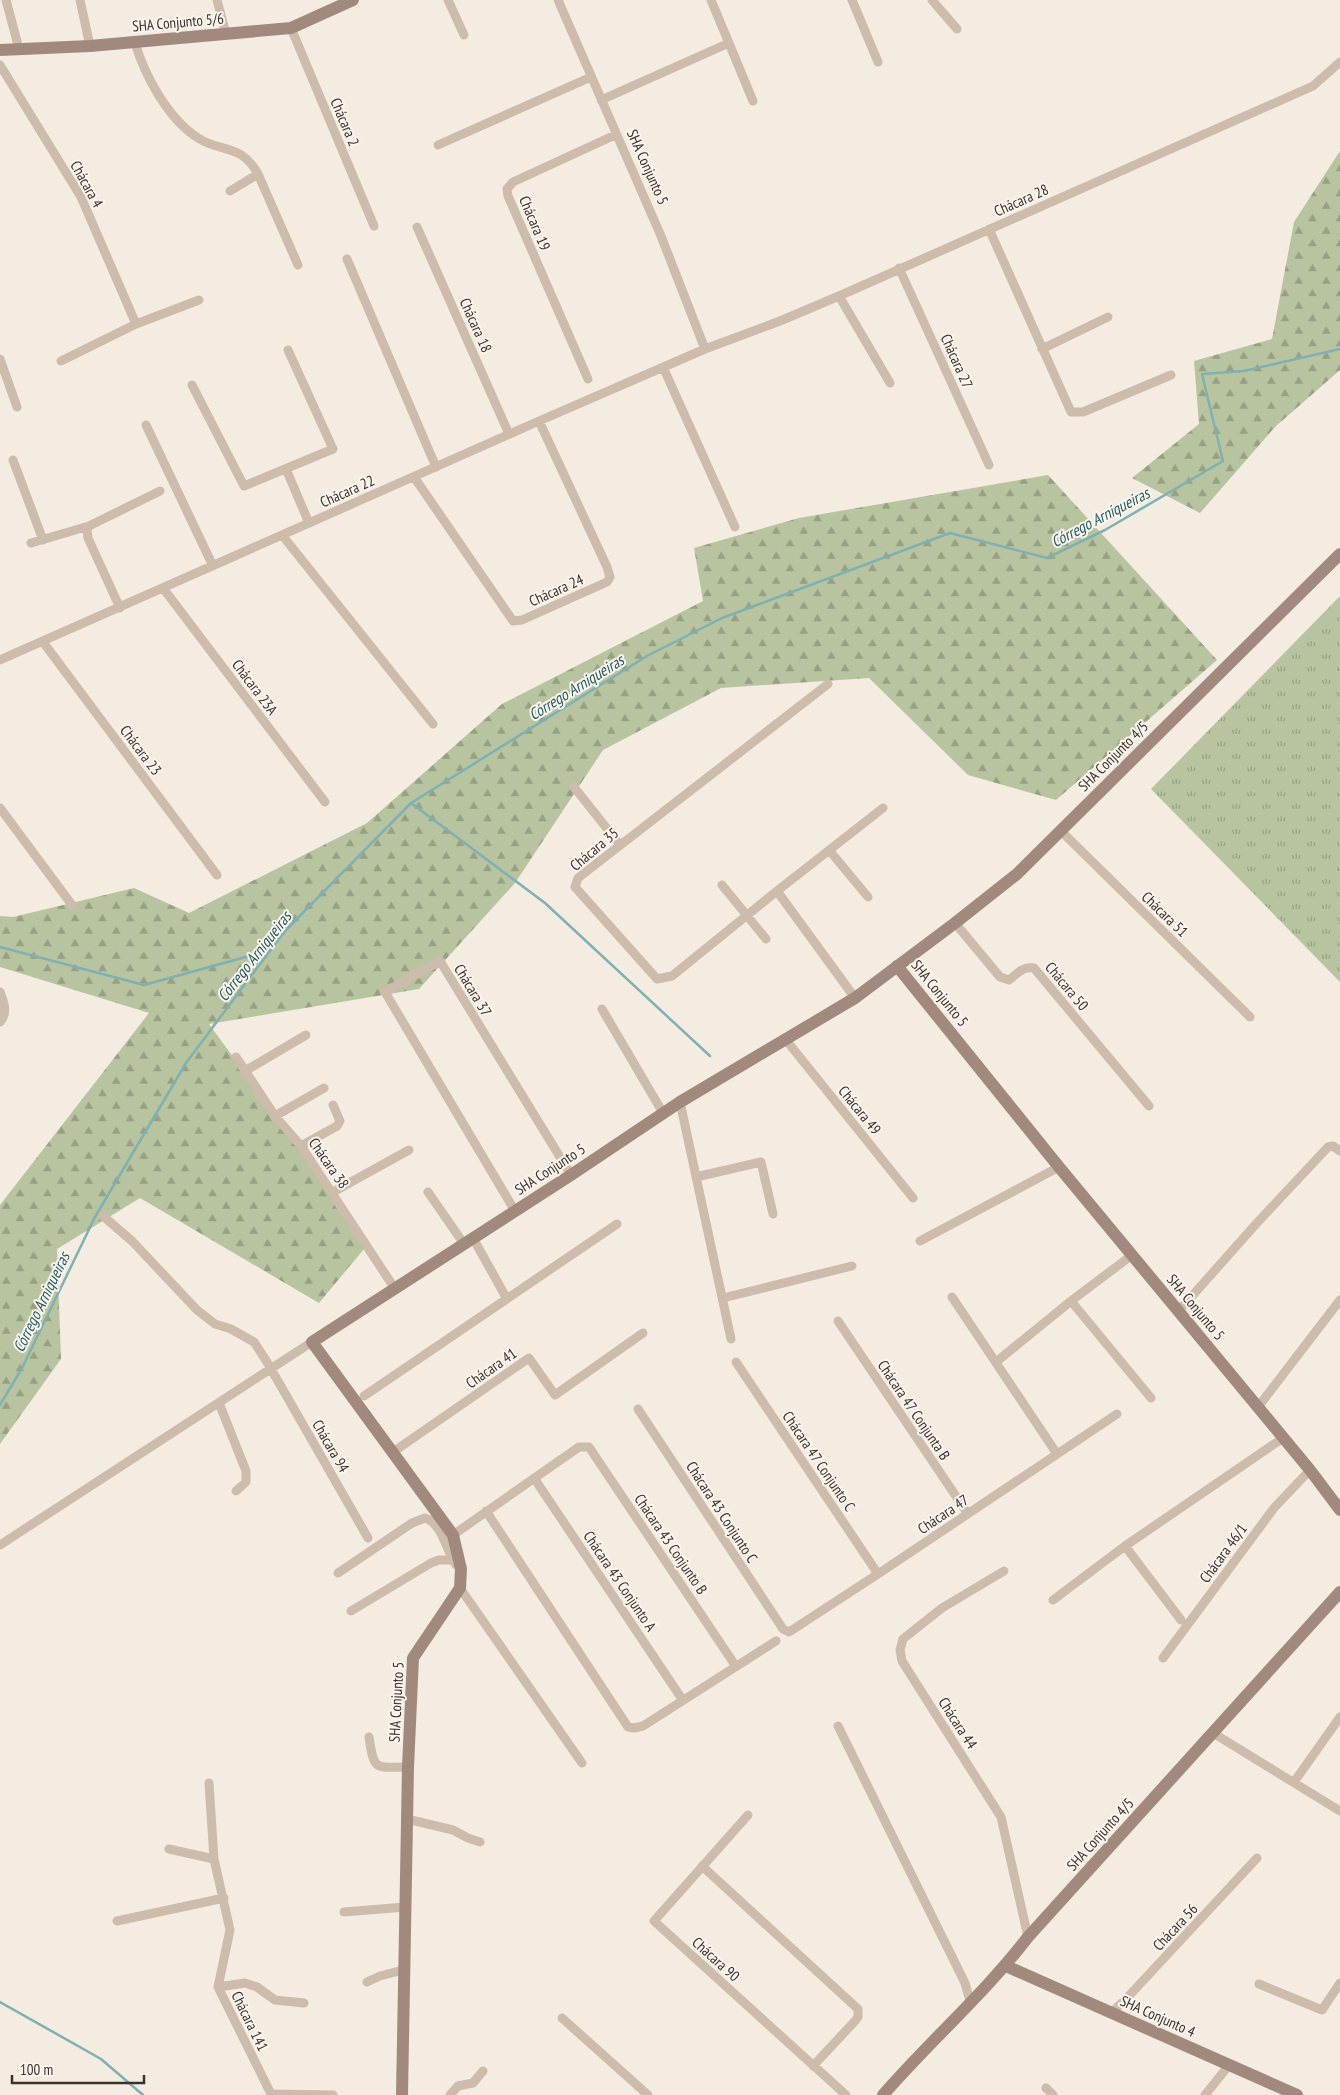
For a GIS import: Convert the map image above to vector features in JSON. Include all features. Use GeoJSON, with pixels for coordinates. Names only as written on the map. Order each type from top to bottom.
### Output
{"type":"FeatureCollection","features":[{"type":"Feature","properties":{"kind":"street"},"geometry":{"type":"LineString","coordinates":[[6,0],[18,49]]}},
{"type":"Feature","properties":{"kind":"street"},"geometry":{"type":"LineString","coordinates":[[80,0],[90,46]]}},
{"type":"Feature","properties":{"kind":"street"},"geometry":{"type":"LineString","coordinates":[[217,0],[226,34]]}},
{"type":"Feature","properties":{"kind":"street","name":"SHA Conjunto 5/6"},"geometry":{"type":"LineString","coordinates":[[0,50],[135,43],[291,28],[352,0]]}},
{"type":"Feature","properties":{"kind":"street"},"geometry":{"type":"LineString","coordinates":[[448,0],[464,35]]}},
{"type":"Feature","properties":{"kind":"street","name":"SHA Conjunto 5"},"geometry":{"type":"LineString","coordinates":[[558,0],[615,135],[661,236],[705,349]]}},
{"type":"Feature","properties":{"kind":"street"},"geometry":{"type":"LineString","coordinates":[[711,0],[753,101]]}},
{"type":"Feature","properties":{"kind":"street"},"geometry":{"type":"LineString","coordinates":[[852,0],[878,62]]}},
{"type":"Feature","properties":{"kind":"street"},"geometry":{"type":"LineString","coordinates":[[932,0],[957,29]]}},
{"type":"Feature","properties":{"kind":"street","name":"Chácara 2"},"geometry":{"type":"LineString","coordinates":[[291,28],[374,226]]}},
{"type":"Feature","properties":{"kind":"street"},"geometry":{"type":"LineString","coordinates":[[135,43],[152,83],[175,117],[199,139],[236,151],[254,166],[298,265]]}},
{"type":"Feature","properties":{"kind":"street"},"geometry":{"type":"LineString","coordinates":[[601,100],[729,43]]}},
{"type":"Feature","properties":{"kind":"street","name":"Chácara 28"},"geometry":{"type":"LineString","coordinates":[[705,349],[780,321],[839,296],[1313,86],[1340,62]]}},
{"type":"Feature","properties":{"kind":"street","name":"Chácara 4"},"geometry":{"type":"LineString","coordinates":[[0,65],[81,197],[136,324]]}},
{"type":"Feature","properties":{"kind":"street"},"geometry":{"type":"LineString","coordinates":[[438,144],[591,77]]}},
{"type":"Feature","properties":{"kind":"street","name":"Chácara 19"},"geometry":{"type":"LineString","coordinates":[[588,379],[507,190],[513,182],[615,135]]}},
{"type":"Feature","properties":{"kind":"street"},"geometry":{"type":"LineString","coordinates":[[230,191],[258,174]]}},
{"type":"Feature","properties":{"kind":"street","name":"Chácara 18"},"geometry":{"type":"LineString","coordinates":[[417,227],[509,434]]}},
{"type":"Feature","properties":{"kind":"street"},"geometry":{"type":"LineString","coordinates":[[989,229],[1067,406],[1074,413],[1083,412],[1171,375]]}},
{"type":"Feature","properties":{"kind":"street"},"geometry":{"type":"LineString","coordinates":[[347,259],[436,467]]}},
{"type":"Feature","properties":{"kind":"street","name":"Chácara 27"},"geometry":{"type":"LineString","coordinates":[[899,268],[989,465]]}},
{"type":"Feature","properties":{"kind":"street"},"geometry":{"type":"LineString","coordinates":[[839,296],[890,384]]}},
{"type":"Feature","properties":{"kind":"street"},"geometry":{"type":"LineString","coordinates":[[61,361],[136,324],[199,300]]}},
{"type":"Feature","properties":{"kind":"street"},"geometry":{"type":"LineString","coordinates":[[1042,349],[1108,317]]}},
{"type":"Feature","properties":{"kind":"street","name":"Chácara 22"},"geometry":{"type":"LineString","coordinates":[[0,660],[539,420],[705,349]]}},
{"type":"Feature","properties":{"kind":"street"},"geometry":{"type":"LineString","coordinates":[[192,385],[244,486],[333,449],[288,350]]}},
{"type":"Feature","properties":{"kind":"street"},"geometry":{"type":"LineString","coordinates":[[0,359],[17,408]]}},
{"type":"Feature","properties":{"kind":"street"},"geometry":{"type":"LineString","coordinates":[[663,367],[735,527]]}},
{"type":"Feature","properties":{"kind":"street","name":"Chácara 24"},"geometry":{"type":"LineString","coordinates":[[414,477],[513,621],[522,620],[608,582],[610,577],[607,567],[539,420]]}},
{"type":"Feature","properties":{"kind":"street"},"geometry":{"type":"LineString","coordinates":[[146,425],[213,566]]}},
{"type":"Feature","properties":{"kind":"street"},"geometry":{"type":"LineString","coordinates":[[13,460],[43,540]]}},
{"type":"Feature","properties":{"kind":"street"},"geometry":{"type":"LineString","coordinates":[[286,469],[309,523]]}},
{"type":"Feature","properties":{"kind":"street"},"geometry":{"type":"LineString","coordinates":[[31,543],[89,526],[160,491]]}},
{"type":"Feature","properties":{"kind":"street"},"geometry":{"type":"LineString","coordinates":[[89,526],[87,530],[88,538],[120,608]]}},
{"type":"Feature","properties":{"kind":"street"},"geometry":{"type":"LineString","coordinates":[[282,535],[433,724]]}},
{"type":"Feature","properties":{"kind":"street","name":"SHA Conjunto 4/5"},"geometry":{"type":"LineString","coordinates":[[897,966],[1005,885],[1340,554]]}},
{"type":"Feature","properties":{"kind":"street","name":"Chácara 23A"},"geometry":{"type":"LineString","coordinates":[[164,588],[325,802]]}},
{"type":"Feature","properties":{"kind":"street","name":"Chácara 23"},"geometry":{"type":"LineString","coordinates":[[43,642],[217,875]]}},
{"type":"Feature","properties":{"kind":"street","name":"Chácara 35"},"geometry":{"type":"LineString","coordinates":[[828,684],[578,878],[575,887],[657,979],[672,976],[746,915],[883,808]]}},
{"type":"Feature","properties":{"kind":"street"},"geometry":{"type":"LineString","coordinates":[[574,787],[620,845]]}},
{"type":"Feature","properties":{"kind":"street"},"geometry":{"type":"LineString","coordinates":[[0,808],[72,905]]}},
{"type":"Feature","properties":{"kind":"street","name":"Chácara 51"},"geometry":{"type":"LineString","coordinates":[[1061,831],[1250,1017]]}},
{"type":"Feature","properties":{"kind":"street"},"geometry":{"type":"LineString","coordinates":[[829,850],[868,897]]}},
{"type":"Feature","properties":{"kind":"street"},"geometry":{"type":"LineString","coordinates":[[722,885],[766,939]]}},
{"type":"Feature","properties":{"kind":"street"},"geometry":{"type":"LineString","coordinates":[[777,891],[855,998]]}},
{"type":"Feature","properties":{"kind":"street","name":"Chácara 50"},"geometry":{"type":"LineString","coordinates":[[956,923],[1000,977],[1009,980],[1020,970],[1028,967],[1034,968],[1149,1106]]}},
{"type":"Feature","properties":{"kind":"street","name":"Chácara 37"},"geometry":{"type":"LineString","coordinates":[[515,1211],[385,992],[440,961],[571,1175]]}},
{"type":"Feature","properties":{"kind":"street","name":"SHA Conjunto 5"},"geometry":{"type":"LineString","coordinates":[[0,1545],[571,1175],[680,1102],[855,998],[897,966],[1310,1470],[1340,1510]]}},
{"type":"Feature","properties":{"kind":"street"},"geometry":{"type":"LineString","coordinates":[[0,992],[5,1005],[4,1016],[0,1022]]}},
{"type":"Feature","properties":{"kind":"street"},"geometry":{"type":"LineString","coordinates":[[602,1009],[663,1113]]}},
{"type":"Feature","properties":{"kind":"street"},"geometry":{"type":"LineString","coordinates":[[245,1071],[306,1035]]}},
{"type":"Feature","properties":{"kind":"street","name":"Chácara 49"},"geometry":{"type":"LineString","coordinates":[[786,1040],[913,1198]]}},
{"type":"Feature","properties":{"kind":"street","name":"Chácara 38"},"geometry":{"type":"LineString","coordinates":[[236,1057],[275,1116],[301,1146],[395,1289]]}},
{"type":"Feature","properties":{"kind":"street"},"geometry":{"type":"LineString","coordinates":[[275,1116],[324,1088]]}},
{"type":"Feature","properties":{"kind":"street"},"geometry":{"type":"LineString","coordinates":[[680,1102],[731,1340]]}},
{"type":"Feature","properties":{"kind":"street"},"geometry":{"type":"LineString","coordinates":[[301,1146],[337,1126],[340,1121],[333,1105]]}},
{"type":"Feature","properties":{"kind":"street"},"geometry":{"type":"LineString","coordinates":[[1177,1310],[1184,1305],[1328,1147],[1332,1146],[1340,1151]]}},
{"type":"Feature","properties":{"kind":"street"},"geometry":{"type":"LineString","coordinates":[[332,1192],[409,1150]]}},
{"type":"Feature","properties":{"kind":"street"},"geometry":{"type":"LineString","coordinates":[[696,1177],[761,1162],[773,1214]]}},
{"type":"Feature","properties":{"kind":"street"},"geometry":{"type":"LineString","coordinates":[[920,1241],[1060,1167]]}},
{"type":"Feature","properties":{"kind":"street"},"geometry":{"type":"LineString","coordinates":[[428,1192],[469,1241],[506,1299]]}},
{"type":"Feature","properties":{"kind":"street","name":"Chácara 94"},"geometry":{"type":"LineString","coordinates":[[102,1216],[132,1241],[197,1310],[215,1324],[254,1342],[368,1538]]}},
{"type":"Feature","properties":{"kind":"street"},"geometry":{"type":"LineString","coordinates":[[364,1396],[617,1224]]}},
{"type":"Feature","properties":{"kind":"street"},"geometry":{"type":"LineString","coordinates":[[996,1362],[1071,1300],[1132,1255]]}},
{"type":"Feature","properties":{"kind":"street"},"geometry":{"type":"LineString","coordinates":[[723,1298],[852,1266]]}},
{"type":"Feature","properties":{"kind":"street"},"geometry":{"type":"LineString","coordinates":[[952,1296],[1057,1454]]}},
{"type":"Feature","properties":{"kind":"street"},"geometry":{"type":"LineString","coordinates":[[1071,1300],[1151,1398]]}},
{"type":"Feature","properties":{"kind":"street"},"geometry":{"type":"LineString","coordinates":[[1258,1407],[1340,1300]]}},
{"type":"Feature","properties":{"kind":"street","name":"Chácara 47 Conjunta B"},"geometry":{"type":"LineString","coordinates":[[838,1321],[968,1514]]}},
{"type":"Feature","properties":{"kind":"street","name":"Chácara 41"},"geometry":{"type":"LineString","coordinates":[[393,1452],[529,1358],[555,1395],[643,1333]]}},
{"type":"Feature","properties":{"kind":"street"},"geometry":{"type":"LineString","coordinates":[[312,1342],[453,1535],[460,1588],[582,1763]]}},
{"type":"Feature","properties":{"kind":"street","name":"Chácara 47 Conjunto C"},"geometry":{"type":"LineString","coordinates":[[736,1362],[878,1574]]}},
{"type":"Feature","properties":{"kind":"street"},"geometry":{"type":"LineString","coordinates":[[219,1403],[246,1471],[246,1482],[236,1491]]}},
{"type":"Feature","properties":{"kind":"street","name":"Chácara 43 Conjunto C"},"geometry":{"type":"LineString","coordinates":[[638,1409],[783,1629]]}},
{"type":"Feature","properties":{"kind":"street","name":"Chácara 47"},"geometry":{"type":"LineString","coordinates":[[783,1629],[789,1632],[792,1631],[1117,1414]]}},
{"type":"Feature","properties":{"kind":"street"},"geometry":{"type":"LineString","coordinates":[[1053,1600],[1125,1546],[1282,1438]]}},
{"type":"Feature","properties":{"kind":"street","name":"Chácara 43 Conjunto B"},"geometry":{"type":"LineString","coordinates":[[534,1478],[578,1447],[589,1447],[735,1666]]}},
{"type":"Feature","properties":{"kind":"street","name":"Chácara 46/1"},"geometry":{"type":"LineString","coordinates":[[1163,1658],[1274,1508],[1310,1470]]}},
{"type":"Feature","properties":{"kind":"street"},"geometry":{"type":"LineString","coordinates":[[453,1535],[534,1478]]}},
{"type":"Feature","properties":{"kind":"street","name":"Chácara 43 Conjunto A"},"geometry":{"type":"LineString","coordinates":[[534,1478],[682,1699]]}},
{"type":"Feature","properties":{"kind":"street"},"geometry":{"type":"LineString","coordinates":[[486,1511],[628,1727],[643,1726],[682,1699],[776,1641]]}},
{"type":"Feature","properties":{"kind":"street"},"geometry":{"type":"LineString","coordinates":[[338,1573],[412,1523],[425,1518],[430,1519],[438,1530],[457,1564]]}},
{"type":"Feature","properties":{"kind":"street"},"geometry":{"type":"LineString","coordinates":[[1125,1546],[1180,1620]]}},
{"type":"Feature","properties":{"kind":"street"},"geometry":{"type":"LineString","coordinates":[[351,1611],[431,1563],[439,1560],[457,1564]]}},
{"type":"Feature","properties":{"kind":"street","name":"Chácara 44"},"geometry":{"type":"LineString","coordinates":[[1004,1571],[942,1608],[903,1639],[900,1650],[902,1661],[1001,1817],[1028,1938]]}},
{"type":"Feature","properties":{"kind":"street","name":"SHA Conjunto 5"},"geometry":{"type":"LineString","coordinates":[[402,2095],[408,1767],[413,1658],[460,1588]]}},
{"type":"Feature","properties":{"kind":"street","name":"SHA Conjunto 4/5"},"geometry":{"type":"LineString","coordinates":[[883,2095],[916,2057],[1006,1966],[1028,1938],[1340,1592]]}},
{"type":"Feature","properties":{"kind":"street"},"geometry":{"type":"LineString","coordinates":[[1294,1782],[1340,1717]]}},
{"type":"Feature","properties":{"kind":"street"},"geometry":{"type":"LineString","coordinates":[[838,1726],[965,1983],[970,2001]]}},
{"type":"Feature","properties":{"kind":"street"},"geometry":{"type":"LineString","coordinates":[[1213,1732],[1340,1812]]}},
{"type":"Feature","properties":{"kind":"street"},"geometry":{"type":"LineString","coordinates":[[369,1737],[373,1761],[378,1766],[408,1767]]}},
{"type":"Feature","properties":{"kind":"street","name":"Chácara 141"},"geometry":{"type":"LineString","coordinates":[[209,1783],[214,1859],[230,1930],[218,1987],[271,2094],[333,2095]]}},
{"type":"Feature","properties":{"kind":"street","name":"Chácara 90"},"geometry":{"type":"LineString","coordinates":[[748,1815],[654,1921],[846,2095]]}},
{"type":"Feature","properties":{"kind":"street"},"geometry":{"type":"LineString","coordinates":[[407,1819],[452,1830],[480,1842]]}},
{"type":"Feature","properties":{"kind":"street"},"geometry":{"type":"LineString","coordinates":[[169,1850],[214,1859]]}},
{"type":"Feature","properties":{"kind":"street","name":"Chácara 56"},"geometry":{"type":"LineString","coordinates":[[1111,2013],[1257,1858]]}},
{"type":"Feature","properties":{"kind":"street"},"geometry":{"type":"LineString","coordinates":[[702,1866],[858,2009],[858,2017],[813,2066]]}},
{"type":"Feature","properties":{"kind":"street"},"geometry":{"type":"LineString","coordinates":[[117,1921],[224,1898]]}},
{"type":"Feature","properties":{"kind":"street"},"geometry":{"type":"LineString","coordinates":[[344,1912],[405,1907]]}},
{"type":"Feature","properties":{"kind":"street","name":"SHA Conjunto 4"},"geometry":{"type":"LineString","coordinates":[[1006,1966],[1297,2095]]}},
{"type":"Feature","properties":{"kind":"street"},"geometry":{"type":"LineString","coordinates":[[367,1982],[380,1976],[403,1970]]}},
{"type":"Feature","properties":{"kind":"street"},"geometry":{"type":"LineString","coordinates":[[1259,1984],[1322,2010],[1340,1983]]}},
{"type":"Feature","properties":{"kind":"street"},"geometry":{"type":"LineString","coordinates":[[218,1987],[245,1984],[257,1987],[275,2000],[304,2003]]}},
{"type":"Feature","properties":{"kind":"street"},"geometry":{"type":"LineString","coordinates":[[562,2018],[648,2095]]}},
{"type":"Feature","properties":{"kind":"street"},"geometry":{"type":"LineString","coordinates":[[1205,2095],[1229,2065]]}},
{"type":"Feature","properties":{"kind":"street"},"geometry":{"type":"LineString","coordinates":[[450,2095],[458,2086],[473,2083],[484,2071]]}},
{"type":"Feature","properties":{"kind":"green space"},"geometry":{"type":"Polygon","coordinates":[[[1340,151],[1340,370],[1276,426],[1200,513],[1132,478],[1199,424],[1194,361],[1272,339],[1294,222],[1340,151]]]}},
{"type":"Feature","properties":{"kind":"green space"},"geometry":{"type":"Polygon","coordinates":[[[1048,475],[1217,660],[1056,800],[968,775],[869,678],[721,688],[603,750],[515,883],[419,989],[209,1024],[369,1243],[319,1303],[140,1198],[57,1249],[61,1359],[0,1444],[0,1205],[149,1013],[0,967],[0,916],[13,917],[134,888],[189,913],[367,823],[502,704],[703,601],[694,548],[799,518],[1048,475]]]}},
{"type":"Feature","properties":{"kind":"green space"},"geometry":{"type":"Polygon","coordinates":[[[1340,596],[1340,982],[1151,789],[1340,596]]]}},
{"type":"Feature","properties":{"kind":"waterway","name":"Córrego Arniqueiras"},"geometry":{"type":"LineString","coordinates":[[0,1405],[22,1368],[95,1217],[186,1063],[284,932],[411,803],[647,656],[722,618],[950,533],[1047,558],[1105,530],[1223,461],[1202,374],[1244,371],[1340,349]]}},
{"type":"Feature","properties":{"kind":"waterway"},"geometry":{"type":"LineString","coordinates":[[411,803],[545,903],[710,1056]]}},
{"type":"Feature","properties":{"kind":"waterway"},"geometry":{"type":"LineString","coordinates":[[0,947],[144,985],[271,950]]}},
{"type":"Feature","properties":{"kind":"waterway"},"geometry":{"type":"LineString","coordinates":[[0,2002],[101,2059],[143,2095]]}}]}
